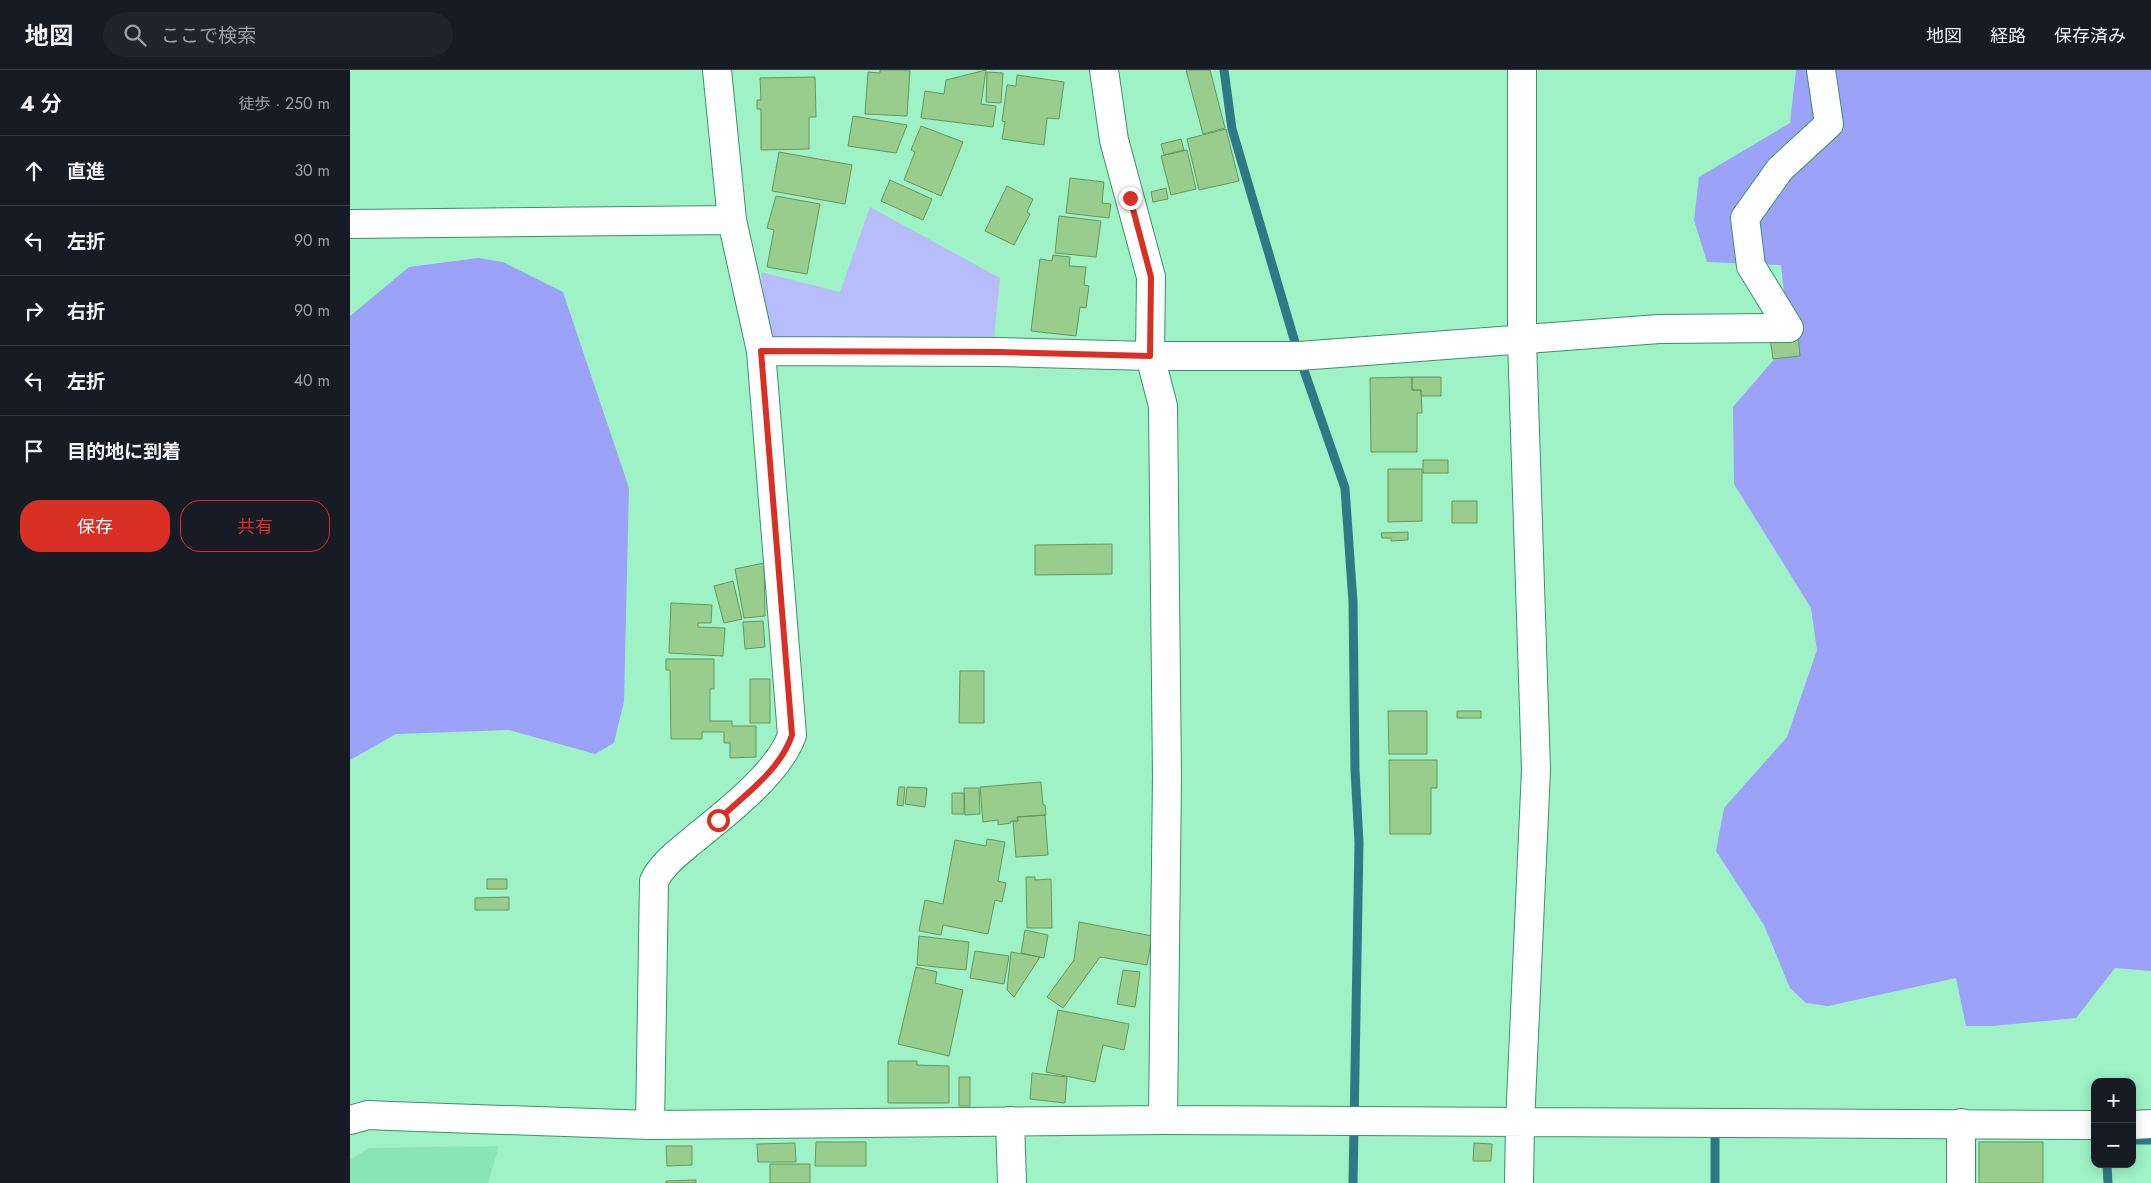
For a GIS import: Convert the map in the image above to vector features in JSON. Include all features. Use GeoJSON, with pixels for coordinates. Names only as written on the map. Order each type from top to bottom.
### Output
{"type":"FeatureCollection","features":[{"type":"Feature","properties":{"kind":"street"},"geometry":{"type":"LineString","coordinates":[[650,1125],[654,881],[659,871],[670,860],[718,820],[769,772],[788,748],[792,735],[761,351],[732,220],[717,70]]}},
{"type":"Feature","properties":{"kind":"street"},"geometry":{"type":"LineString","coordinates":[[1104,70],[1114,140],[1151,277],[1150,356],[1163,406],[1167,776],[1163,1120]]}},
{"type":"Feature","properties":{"kind":"street"},"geometry":{"type":"LineString","coordinates":[[1519,1183],[1536,770],[1522,340],[1522,70]]}},
{"type":"Feature","properties":{"kind":"street"},"geometry":{"type":"LineString","coordinates":[[761,351],[1299,356],[1659,329],[1790,328],[1751,266],[1745,218],[1780,170],[1829,124],[1821,70]]}},
{"type":"Feature","properties":{"kind":"street"},"geometry":{"type":"LineString","coordinates":[[350,224],[732,220]]}},
{"type":"Feature","properties":{"kind":"street"},"geometry":{"type":"LineString","coordinates":[[350,1120],[368,1116],[391,1116],[650,1125],[1163,1120],[2091,1125]]}},
{"type":"Feature","properties":{"kind":"street"},"geometry":{"type":"LineString","coordinates":[[1010,1121],[1012,1183]]}},
{"type":"Feature","properties":{"kind":"street"},"geometry":{"type":"LineString","coordinates":[[1961,1123],[1961,1183]]}},
{"type":"Feature","properties":{"kind":"street"},"geometry":{"type":"LineString","coordinates":[[2136,1125],[2151,1124]]}},
{"type":"Feature","properties":{"kind":"shaded area"},"geometry":{"type":"Polygon","coordinates":[[[1796,70],[2151,70],[2151,971],[2115,968],[2076,1018],[1992,1026],[1966,1026],[1956,978],[1828,1006],[1806,1003],[1790,988],[1764,925],[1716,851],[1724,808],[1787,737],[1817,650],[1811,608],[1734,484],[1733,407],[1789,342],[1781,265],[1707,262],[1694,220],[1699,177],[1790,123],[1796,70]]]}},
{"type":"Feature","properties":{"kind":"shaded area"},"geometry":{"type":"Polygon","coordinates":[[[870,207],[1000,278],[993,347],[767,342],[761,272],[840,292],[870,207]]]}},
{"type":"Feature","properties":{"kind":"shaded area"},"geometry":{"type":"Polygon","coordinates":[[[478,258],[503,262],[563,292],[629,488],[624,701],[614,743],[595,754],[509,730],[396,734],[350,760],[350,316],[409,267],[478,258]]]}},
{"type":"Feature","properties":{"kind":"shaded area"},"geometry":{"type":"Polygon","coordinates":[[[499,1146],[488,1183],[350,1183],[350,1160],[369,1148],[499,1146]]]}},
{"type":"Feature","properties":{"kind":"building"},"geometry":{"type":"Polygon","coordinates":[[[880,70],[910,70],[907,116],[865,114],[868,72],[880,73],[880,70]]]}},
{"type":"Feature","properties":{"kind":"building"},"geometry":{"type":"Polygon","coordinates":[[[986,70],[981,104],[996,106],[993,127],[921,118],[925,91],[944,94],[946,80],[986,70]]]}},
{"type":"Feature","properties":{"kind":"building"},"geometry":{"type":"Polygon","coordinates":[[[1186,70],[1210,70],[1225,128],[1203,134],[1186,70]]]}},
{"type":"Feature","properties":{"kind":"building"},"geometry":{"type":"Polygon","coordinates":[[[987,72],[1003,73],[1001,103],[986,102],[987,72]]]}},
{"type":"Feature","properties":{"kind":"building"},"geometry":{"type":"Polygon","coordinates":[[[1017,75],[1064,82],[1059,119],[1047,118],[1044,145],[1002,139],[1005,122],[1002,121],[1007,85],[1016,86],[1017,75]]]}},
{"type":"Feature","properties":{"kind":"building"},"geometry":{"type":"Polygon","coordinates":[[[815,77],[816,117],[809,117],[809,149],[761,150],[761,109],[757,109],[757,100],[761,100],[760,78],[815,77]]]}},
{"type":"Feature","properties":{"kind":"building"},"geometry":{"type":"Polygon","coordinates":[[[853,116],[907,125],[896,153],[848,146],[853,116]]]}},
{"type":"Feature","properties":{"kind":"building"},"geometry":{"type":"Polygon","coordinates":[[[921,126],[963,142],[941,196],[904,180],[915,152],[911,150],[921,126]]]}},
{"type":"Feature","properties":{"kind":"building"},"geometry":{"type":"Polygon","coordinates":[[[1226,129],[1239,181],[1199,190],[1187,139],[1226,129]]]}},
{"type":"Feature","properties":{"kind":"building"},"geometry":{"type":"Polygon","coordinates":[[[1181,139],[1184,150],[1164,155],[1161,144],[1181,139]]]}},
{"type":"Feature","properties":{"kind":"building"},"geometry":{"type":"Polygon","coordinates":[[[1187,150],[1196,189],[1171,195],[1161,156],[1187,150]]]}},
{"type":"Feature","properties":{"kind":"building"},"geometry":{"type":"Polygon","coordinates":[[[779,152],[852,165],[845,204],[772,191],[779,152]]]}},
{"type":"Feature","properties":{"kind":"building"},"geometry":{"type":"Polygon","coordinates":[[[1070,178],[1104,182],[1102,203],[1111,204],[1109,218],[1066,213],[1070,178]]]}},
{"type":"Feature","properties":{"kind":"building"},"geometry":{"type":"Polygon","coordinates":[[[890,180],[932,199],[923,220],[881,201],[890,180]]]}},
{"type":"Feature","properties":{"kind":"building"},"geometry":{"type":"Polygon","coordinates":[[[1007,186],[1033,199],[1027,212],[1030,214],[1014,245],[985,231],[1007,186]]]}},
{"type":"Feature","properties":{"kind":"building"},"geometry":{"type":"Polygon","coordinates":[[[1166,188],[1168,199],[1153,202],[1151,192],[1166,188]]]}},
{"type":"Feature","properties":{"kind":"building"},"geometry":{"type":"Polygon","coordinates":[[[776,196],[820,204],[807,274],[767,267],[774,230],[767,228],[776,196]]]}},
{"type":"Feature","properties":{"kind":"building"},"geometry":{"type":"Polygon","coordinates":[[[1059,216],[1101,221],[1096,257],[1055,253],[1059,216]]]}},
{"type":"Feature","properties":{"kind":"building"},"geometry":{"type":"Polygon","coordinates":[[[1053,255],[1070,257],[1069,266],[1086,267],[1084,285],[1089,286],[1086,308],[1080,307],[1076,336],[1031,331],[1040,259],[1052,261],[1053,255]]]}},
{"type":"Feature","properties":{"kind":"building"},"geometry":{"type":"Polygon","coordinates":[[[1798,334],[1800,356],[1773,359],[1770,337],[1798,334]]]}},
{"type":"Feature","properties":{"kind":"building"},"geometry":{"type":"Polygon","coordinates":[[[1412,377],[1412,390],[1421,390],[1422,413],[1417,413],[1417,452],[1371,452],[1370,378],[1412,377]]]}},
{"type":"Feature","properties":{"kind":"building"},"geometry":{"type":"Polygon","coordinates":[[[1412,377],[1441,377],[1441,396],[1421,396],[1421,390],[1412,390],[1412,377]]]}},
{"type":"Feature","properties":{"kind":"building"},"geometry":{"type":"Polygon","coordinates":[[[1423,460],[1448,460],[1448,473],[1423,473],[1423,460]]]}},
{"type":"Feature","properties":{"kind":"building"},"geometry":{"type":"Polygon","coordinates":[[[1388,469],[1422,469],[1422,521],[1388,522],[1388,469]]]}},
{"type":"Feature","properties":{"kind":"building"},"geometry":{"type":"Polygon","coordinates":[[[1452,501],[1477,501],[1477,523],[1452,523],[1452,501]]]}},
{"type":"Feature","properties":{"kind":"building"},"geometry":{"type":"Polygon","coordinates":[[[1408,532],[1408,540],[1391,541],[1391,538],[1382,538],[1381,533],[1408,532]]]}},
{"type":"Feature","properties":{"kind":"building"},"geometry":{"type":"Polygon","coordinates":[[[1112,544],[1112,574],[1035,575],[1035,545],[1112,544]]]}},
{"type":"Feature","properties":{"kind":"building"},"geometry":{"type":"Polygon","coordinates":[[[764,563],[765,616],[744,618],[735,569],[764,563]]]}},
{"type":"Feature","properties":{"kind":"building"},"geometry":{"type":"Polygon","coordinates":[[[733,581],[742,619],[724,623],[714,586],[733,581]]]}},
{"type":"Feature","properties":{"kind":"building"},"geometry":{"type":"Polygon","coordinates":[[[671,603],[712,605],[711,623],[698,623],[698,627],[725,628],[723,656],[669,653],[671,603]]]}},
{"type":"Feature","properties":{"kind":"building"},"geometry":{"type":"Polygon","coordinates":[[[763,621],[765,647],[745,649],[743,622],[763,621]]]}},
{"type":"Feature","properties":{"kind":"building"},"geometry":{"type":"Polygon","coordinates":[[[666,659],[714,659],[714,689],[710,689],[710,721],[732,721],[732,726],[756,726],[756,757],[730,758],[730,743],[724,743],[724,732],[702,732],[702,739],[671,739],[670,670],[666,670],[666,659]]]}},
{"type":"Feature","properties":{"kind":"building"},"geometry":{"type":"Polygon","coordinates":[[[960,671],[984,671],[984,723],[959,723],[960,671]]]}},
{"type":"Feature","properties":{"kind":"building"},"geometry":{"type":"Polygon","coordinates":[[[750,679],[770,679],[770,723],[750,723],[750,679]]]}},
{"type":"Feature","properties":{"kind":"building"},"geometry":{"type":"Polygon","coordinates":[[[1388,711],[1427,711],[1427,754],[1389,754],[1388,711]]]}},
{"type":"Feature","properties":{"kind":"building"},"geometry":{"type":"Polygon","coordinates":[[[1457,711],[1481,711],[1481,718],[1457,718],[1457,711]]]}},
{"type":"Feature","properties":{"kind":"building"},"geometry":{"type":"Polygon","coordinates":[[[1389,760],[1437,760],[1437,788],[1431,788],[1431,834],[1390,834],[1389,760]]]}},
{"type":"Feature","properties":{"kind":"building"},"geometry":{"type":"Polygon","coordinates":[[[1041,782],[1046,815],[1017,817],[1018,821],[998,825],[998,820],[983,822],[980,787],[1041,782]]]}},
{"type":"Feature","properties":{"kind":"building"},"geometry":{"type":"Polygon","coordinates":[[[899,787],[905,787],[903,806],[897,805],[899,787]]]}},
{"type":"Feature","properties":{"kind":"building"},"geometry":{"type":"Polygon","coordinates":[[[907,787],[927,788],[925,807],[905,804],[907,787]]]}},
{"type":"Feature","properties":{"kind":"building"},"geometry":{"type":"Polygon","coordinates":[[[964,788],[979,788],[980,814],[965,815],[964,788]]]}},
{"type":"Feature","properties":{"kind":"building"},"geometry":{"type":"Polygon","coordinates":[[[952,793],[964,793],[964,814],[952,814],[952,793]]]}},
{"type":"Feature","properties":{"kind":"building"},"geometry":{"type":"Polygon","coordinates":[[[1045,815],[1048,855],[1016,857],[1013,821],[1018,821],[1017,817],[1045,815]]]}},
{"type":"Feature","properties":{"kind":"building"},"geometry":{"type":"Polygon","coordinates":[[[987,839],[1005,842],[998,881],[1006,883],[1002,902],[995,900],[988,934],[943,925],[941,935],[919,931],[925,900],[943,904],[955,840],[986,846],[987,839]]]}},
{"type":"Feature","properties":{"kind":"building"},"geometry":{"type":"Polygon","coordinates":[[[1026,877],[1035,877],[1035,880],[1051,879],[1052,928],[1027,928],[1026,877]]]}},
{"type":"Feature","properties":{"kind":"building"},"geometry":{"type":"Polygon","coordinates":[[[487,879],[507,879],[507,889],[487,889],[487,879]]]}},
{"type":"Feature","properties":{"kind":"building"},"geometry":{"type":"Polygon","coordinates":[[[509,897],[509,910],[475,910],[475,898],[509,897]]]}},
{"type":"Feature","properties":{"kind":"building"},"geometry":{"type":"Polygon","coordinates":[[[1079,922],[1152,936],[1147,965],[1100,957],[1063,1008],[1047,997],[1074,960],[1079,922]]]}},
{"type":"Feature","properties":{"kind":"building"},"geometry":{"type":"Polygon","coordinates":[[[1025,930],[1048,935],[1044,958],[1021,953],[1025,930]]]}},
{"type":"Feature","properties":{"kind":"building"},"geometry":{"type":"Polygon","coordinates":[[[919,936],[969,942],[966,970],[917,965],[919,936]]]}},
{"type":"Feature","properties":{"kind":"building"},"geometry":{"type":"Polygon","coordinates":[[[975,951],[1009,956],[1004,984],[970,978],[975,951]]]}},
{"type":"Feature","properties":{"kind":"building"},"geometry":{"type":"Polygon","coordinates":[[[1011,952],[1040,957],[1014,997],[1007,990],[1011,952]]]}},
{"type":"Feature","properties":{"kind":"building"},"geometry":{"type":"Polygon","coordinates":[[[916,967],[937,972],[935,983],[963,990],[949,1056],[898,1044],[916,967]]]}},
{"type":"Feature","properties":{"kind":"building"},"geometry":{"type":"Polygon","coordinates":[[[1123,970],[1140,972],[1135,1007],[1117,1004],[1123,970]]]}},
{"type":"Feature","properties":{"kind":"building"},"geometry":{"type":"Polygon","coordinates":[[[1058,1010],[1129,1024],[1124,1050],[1103,1045],[1095,1082],[1046,1072],[1058,1010]]]}},
{"type":"Feature","properties":{"kind":"building"},"geometry":{"type":"Polygon","coordinates":[[[888,1061],[917,1061],[917,1065],[949,1066],[949,1103],[888,1103],[888,1061]]]}},
{"type":"Feature","properties":{"kind":"building"},"geometry":{"type":"Polygon","coordinates":[[[1032,1073],[1067,1077],[1065,1103],[1030,1099],[1032,1073]]]}},
{"type":"Feature","properties":{"kind":"building"},"geometry":{"type":"Polygon","coordinates":[[[959,1077],[970,1077],[970,1106],[959,1106],[959,1077]]]}},
{"type":"Feature","properties":{"kind":"building"},"geometry":{"type":"Polygon","coordinates":[[[816,1142],[866,1142],[866,1166],[815,1166],[816,1142]]]}},
{"type":"Feature","properties":{"kind":"building"},"geometry":{"type":"Polygon","coordinates":[[[1979,1142],[2043,1142],[2043,1183],[1979,1183],[1979,1142]]]}},
{"type":"Feature","properties":{"kind":"building"},"geometry":{"type":"Polygon","coordinates":[[[795,1143],[796,1162],[758,1162],[757,1144],[795,1143]]]}},
{"type":"Feature","properties":{"kind":"building"},"geometry":{"type":"Polygon","coordinates":[[[1474,1143],[1492,1144],[1491,1161],[1473,1161],[1474,1143]]]}},
{"type":"Feature","properties":{"kind":"building"},"geometry":{"type":"Polygon","coordinates":[[[666,1146],[692,1146],[692,1165],[667,1166],[666,1146]]]}},
{"type":"Feature","properties":{"kind":"building"},"geometry":{"type":"Polygon","coordinates":[[[770,1164],[810,1164],[810,1183],[770,1183],[770,1164]]]}},
{"type":"Feature","properties":{"kind":"building"},"geometry":{"type":"Polygon","coordinates":[[[696,1180],[696,1183],[666,1183],[666,1181],[696,1180]]]}},
{"type":"Feature","properties":{"kind":"waterway"},"geometry":{"type":"LineString","coordinates":[[1224,70],[1232,129],[1299,356],[1345,488],[1353,602],[1355,770],[1359,843],[1353,1183]]}},
{"type":"Feature","properties":{"kind":"waterway"},"geometry":{"type":"LineString","coordinates":[[1715,1139],[1715,1183]]}},
{"type":"Feature","properties":{"kind":"waterway"},"geometry":{"type":"LineString","coordinates":[[2136,1140],[2151,1140]]}},
{"type":"Feature","properties":{"kind":"waterway"},"geometry":{"type":"LineString","coordinates":[[2107,1168],[2108,1183]]}},
{"type":"Feature","properties":{"kind":"route"},"geometry":{"type":"LineString","coordinates":[[718,820],[769,772],[788,748],[792,735],[761,351],[998,352],[1150,356],[1151,277],[1130,198]]}}]}
